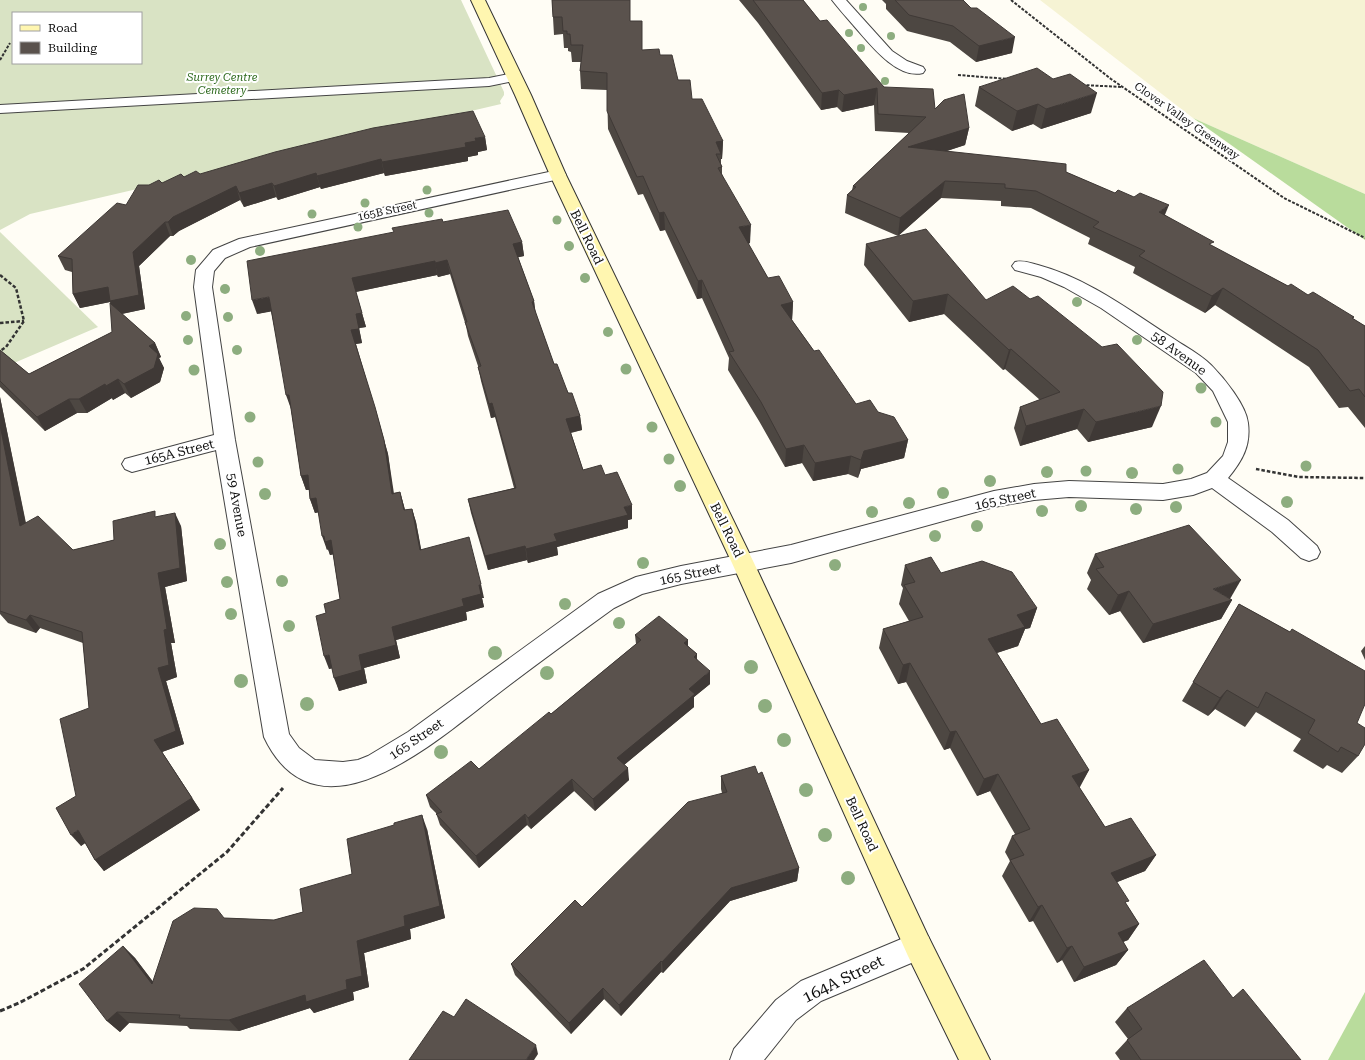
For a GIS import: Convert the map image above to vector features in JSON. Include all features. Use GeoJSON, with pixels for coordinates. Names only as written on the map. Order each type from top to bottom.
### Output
{"type":"FeatureCollection","features":[{"type":"Feature","properties":{"kind":"street","name":"Bell Road"},"geometry":{"type":"LineString","coordinates":[[478,0],[558,175],[743,563],[918,946],[975,1060]]}},
{"type":"Feature","properties":{"kind":"street"},"geometry":{"type":"LineString","coordinates":[[839,0],[887,54],[902,64],[918,70]]}},
{"type":"Feature","properties":{"kind":"street","name":"165B Street"},"geometry":{"type":"LineString","coordinates":[[219,254],[245,243],[270,236],[558,175]]}},
{"type":"Feature","properties":{"kind":"street","name":"59 Avenue"},"geometry":{"type":"LineString","coordinates":[[219,254],[205,270],[203,287],[225,440],[277,737],[289,756]]}},
{"type":"Feature","properties":{"kind":"street","name":"58 Avenue"},"geometry":{"type":"LineString","coordinates":[[1021,266],[1070,283],[1108,304],[1203,368],[1220,386],[1230,403],[1238,422],[1238,442],[1232,459],[1214,479]]}},
{"type":"Feature","properties":{"kind":"street","name":"165A Street"},"geometry":{"type":"LineString","coordinates":[[132,464],[225,440]]}},
{"type":"Feature","properties":{"kind":"street"},"geometry":{"type":"LineString","coordinates":[[1214,479],[1280,526],[1309,552]]}},
{"type":"Feature","properties":{"kind":"street","name":"165 Street"},"geometry":{"type":"LineString","coordinates":[[289,756],[304,768],[314,772],[344,774],[373,767],[410,745],[606,601],[636,586],[681,575],[791,554],[994,499],[1034,492],[1098,489],[1163,492],[1193,487],[1214,479]]}},
{"type":"Feature","properties":{"kind":"street","name":"164A Street"},"geometry":{"type":"LineString","coordinates":[[746,1060],[786,1010],[811,991],[918,946]]}},
{"type":"Feature","properties":{"kind":"lane"},"geometry":{"type":"LineString","coordinates":[[0,109],[482,83],[514,77]]}},
{"type":"Feature","properties":{"kind":"path","name":"Clover Valley Greenway"},"geometry":{"type":"LineString","coordinates":[[1011,0],[1124,87],[1284,198],[1365,238]]}},
{"type":"Feature","properties":{"kind":"path"},"geometry":{"type":"LineString","coordinates":[[0,60],[10,44]]}},
{"type":"Feature","properties":{"kind":"path"},"geometry":{"type":"LineString","coordinates":[[958,75],[1010,79]]}},
{"type":"Feature","properties":{"kind":"path"},"geometry":{"type":"LineString","coordinates":[[1080,85],[1124,87]]}},
{"type":"Feature","properties":{"kind":"path"},"geometry":{"type":"LineString","coordinates":[[0,275],[16,288],[24,321],[6,347],[0,351]]}},
{"type":"Feature","properties":{"kind":"path"},"geometry":{"type":"LineString","coordinates":[[0,323],[24,321]]}},
{"type":"Feature","properties":{"kind":"path"},"geometry":{"type":"LineString","coordinates":[[1250,467],[1266,472],[1299,478],[1365,478]]}},
{"type":"Feature","properties":{"kind":"path"},"geometry":{"type":"LineString","coordinates":[[0,1011],[19,1003],[83,969],[227,852],[284,787]]}},
{"type":"Feature","properties":{"kind":"shaded area"},"geometry":{"type":"Polygon","coordinates":[[[1040,0],[1365,0],[1365,194],[1193,118],[1040,0]]]}},
{"type":"Feature","properties":{"kind":"green space","name":"Surrey Centre Cemetery"},"geometry":{"type":"Polygon","coordinates":[[[0,0],[461,0],[504,92],[504,95],[500,101],[501,104],[30,214],[0,230],[0,0]]]}},
{"type":"Feature","properties":{"kind":"green space"},"geometry":{"type":"Polygon","coordinates":[[[1193,118],[1365,194],[1365,240],[1193,118]]]}},
{"type":"Feature","properties":{"kind":"green space"},"geometry":{"type":"Polygon","coordinates":[[[0,232],[98,327],[0,369],[0,232]]]}},
{"type":"Feature","properties":{"kind":"green space"},"geometry":{"type":"Polygon","coordinates":[[[1365,992],[1365,1060],[1328,1060],[1365,992]]]}},
{"type":"Feature","properties":{"kind":"building"},"geometry":{"type":"Polygon","coordinates":[[[552,0],[630,0],[630,21],[642,21],[642,50],[659,49],[660,55],[672,55],[678,80],[690,80],[692,99],[702,99],[723,141],[716,142],[721,154],[716,154],[722,167],[718,168],[751,225],[739,227],[768,278],[779,276],[793,302],[781,305],[814,351],[819,350],[856,404],[870,400],[878,412],[894,417],[908,440],[864,451],[861,460],[851,456],[815,463],[804,445],[786,449],[761,402],[729,352],[734,351],[702,280],[698,281],[664,212],[659,213],[643,176],[637,177],[607,111],[607,73],[580,71],[583,45],[571,45],[570,34],[567,34],[567,31],[563,31],[562,17],[553,17],[552,0]]]}},
{"type":"Feature","properties":{"kind":"building"},"geometry":{"type":"Polygon","coordinates":[[[753,0],[803,0],[820,21],[827,20],[884,87],[933,89],[935,109],[944,100],[964,94],[969,128],[908,147],[1066,164],[1066,172],[1115,193],[1118,190],[1134,197],[1140,193],[1169,205],[1159,212],[1214,242],[1209,244],[1288,286],[1291,284],[1308,295],[1313,292],[1354,317],[1352,318],[1365,326],[1365,397],[1359,389],[1350,391],[1318,350],[1223,288],[1212,296],[1139,256],[1145,251],[1093,227],[1099,222],[1036,191],[1005,188],[1005,184],[945,181],[900,218],[847,195],[856,187],[853,186],[926,117],[878,114],[877,88],[844,95],[839,90],[822,93],[753,0]]]}},
{"type":"Feature","properties":{"kind":"building"},"geometry":{"type":"Polygon","coordinates":[[[895,0],[963,0],[971,8],[977,8],[1015,37],[979,46],[953,26],[909,15],[895,0]]]}},
{"type":"Feature","properties":{"kind":"building"},"geometry":{"type":"Polygon","coordinates":[[[1037,68],[1053,79],[1070,74],[1097,93],[1046,109],[1038,104],[1017,111],[979,87],[1037,68]]]}},
{"type":"Feature","properties":{"kind":"building"},"geometry":{"type":"Polygon","coordinates":[[[473,111],[485,137],[475,138],[476,141],[465,143],[466,147],[382,162],[381,159],[317,176],[316,173],[274,186],[272,183],[239,193],[236,186],[173,217],[168,222],[165,222],[133,252],[139,295],[110,301],[108,287],[73,294],[72,259],[58,256],[117,203],[126,205],[138,185],[149,185],[159,180],[162,183],[181,174],[184,177],[196,171],[200,174],[275,152],[373,128],[473,111]]]}},
{"type":"Feature","properties":{"kind":"building"},"geometry":{"type":"Polygon","coordinates":[[[508,210],[522,242],[513,244],[534,301],[532,302],[554,364],[557,364],[568,393],[572,393],[580,416],[566,419],[583,470],[601,465],[605,475],[617,472],[632,505],[624,507],[628,515],[554,534],[557,541],[526,549],[525,546],[485,556],[468,499],[516,488],[492,403],[489,404],[478,367],[481,366],[465,322],[467,322],[447,260],[435,263],[435,261],[352,278],[362,313],[356,314],[359,329],[351,330],[384,440],[392,494],[400,492],[404,510],[412,509],[420,550],[469,537],[481,584],[479,585],[481,594],[462,599],[464,606],[392,627],[396,645],[359,655],[362,670],[334,678],[329,655],[324,656],[316,616],[326,613],[324,604],[340,599],[331,540],[325,542],[324,536],[322,536],[316,498],[310,499],[308,475],[301,476],[289,395],[286,395],[269,297],[252,300],[247,261],[394,232],[392,228],[442,219],[443,222],[508,210]]]}},
{"type":"Feature","properties":{"kind":"building"},"geometry":{"type":"Polygon","coordinates":[[[926,229],[986,300],[1013,286],[1030,299],[1038,296],[1102,347],[1117,344],[1163,392],[1161,406],[1096,422],[1084,409],[1026,426],[1020,407],[1060,392],[1011,349],[1009,350],[948,294],[913,301],[866,244],[926,229]]]}},
{"type":"Feature","properties":{"kind":"building"},"geometry":{"type":"Polygon","coordinates":[[[110,303],[155,343],[149,346],[158,354],[154,368],[124,384],[118,379],[106,386],[105,384],[79,399],[69,399],[37,417],[0,381],[0,350],[29,374],[112,332],[110,303]]]}},
{"type":"Feature","properties":{"kind":"building"},"geometry":{"type":"Polygon","coordinates":[[[0,425],[20,526],[38,516],[73,550],[114,540],[113,521],[155,511],[155,517],[175,513],[180,568],[158,573],[167,629],[164,630],[169,665],[158,668],[176,731],[154,740],[192,798],[95,860],[78,830],[71,835],[56,808],[76,796],[60,719],[89,708],[82,632],[30,615],[26,620],[0,611],[0,425]]]}},
{"type":"Feature","properties":{"kind":"building"},"geometry":{"type":"Polygon","coordinates":[[[1189,525],[1241,580],[1213,589],[1232,600],[1153,624],[1129,591],[1118,595],[1096,569],[1104,567],[1095,554],[1189,525]]]}},
{"type":"Feature","properties":{"kind":"building"},"geometry":{"type":"Polygon","coordinates":[[[931,557],[941,573],[982,561],[1012,572],[1037,608],[1017,615],[1025,627],[988,639],[1041,724],[1057,719],[1089,770],[1072,776],[1105,827],[1131,818],[1156,855],[1111,873],[1129,901],[1125,902],[1139,924],[1118,933],[1128,950],[1084,967],[1072,946],[1067,948],[1042,905],[1038,907],[1010,860],[1024,855],[1012,836],[1030,829],[998,774],[984,779],[956,731],[950,732],[910,663],[903,665],[883,629],[923,617],[904,585],[915,582],[905,565],[931,557]]]}},
{"type":"Feature","properties":{"kind":"building"},"geometry":{"type":"Polygon","coordinates":[[[1239,604],[1290,632],[1292,629],[1365,671],[1365,704],[1357,723],[1365,728],[1365,744],[1358,756],[1341,747],[1338,752],[1308,733],[1315,720],[1266,692],[1258,708],[1227,690],[1220,698],[1193,682],[1239,604]]]}},
{"type":"Feature","properties":{"kind":"building"},"geometry":{"type":"Polygon","coordinates":[[[659,616],[688,640],[684,643],[697,654],[694,657],[710,671],[689,689],[695,694],[617,758],[628,768],[593,799],[572,779],[528,818],[525,814],[476,856],[436,814],[442,812],[426,795],[471,761],[479,769],[549,712],[551,714],[641,640],[635,635],[659,616]]]}},
{"type":"Feature","properties":{"kind":"building"},"geometry":{"type":"Polygon","coordinates":[[[755,766],[758,774],[762,772],[799,868],[731,888],[662,962],[661,961],[619,1005],[603,988],[569,1023],[511,964],[575,900],[582,907],[688,802],[727,792],[721,776],[755,766]]]}},
{"type":"Feature","properties":{"kind":"building"},"geometry":{"type":"Polygon","coordinates":[[[422,815],[440,906],[404,916],[405,926],[357,941],[362,976],[346,980],[347,989],[306,1002],[305,995],[229,1020],[179,1018],[180,1015],[117,1012],[107,1021],[79,984],[123,946],[152,984],[173,921],[194,908],[217,909],[224,918],[274,920],[303,912],[300,889],[352,874],[347,839],[422,815]]]}},
{"type":"Feature","properties":{"kind":"building"},"geometry":{"type":"Polygon","coordinates":[[[1204,960],[1233,998],[1243,989],[1301,1060],[1141,1060],[1127,1040],[1142,1029],[1127,1008],[1204,960]]]}},
{"type":"Feature","properties":{"kind":"building"},"geometry":{"type":"Polygon","coordinates":[[[466,999],[536,1045],[526,1060],[409,1060],[443,1011],[454,1017],[466,999]]]}}]}
